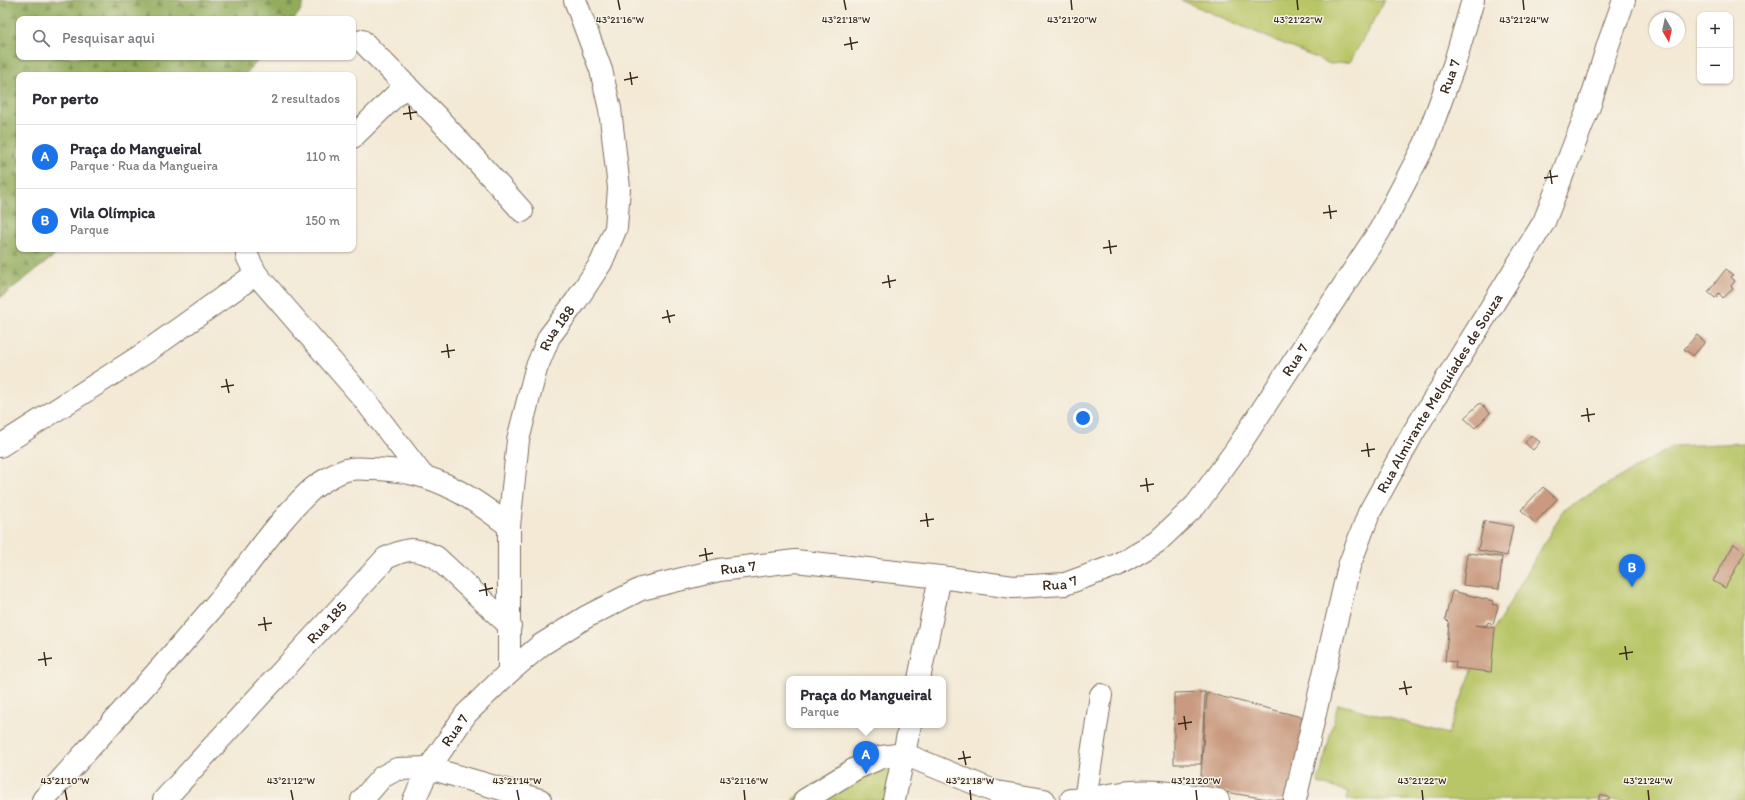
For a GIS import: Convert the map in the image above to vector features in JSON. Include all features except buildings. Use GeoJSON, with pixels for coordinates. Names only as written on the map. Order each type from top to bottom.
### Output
{"type":"FeatureCollection","features":[{"type":"Feature","properties":{"kind":"street","name":"Rua 188"},"geometry":{"type":"LineString","coordinates":[[509,672],[509,526],[518,440],[536,369],[549,337],[576,301],[601,263],[616,228],[619,188],[610,109],[601,70],[575,0]]}},
{"type":"Feature","properties":{"kind":"street","name":"Rua 7"},"geometry":{"type":"LineString","coordinates":[[414,800],[429,768],[466,714],[509,672],[541,645],[586,617],[641,589],[719,570],[795,561],[940,577],[1013,587],[1065,584],[1117,566],[1157,542],[1196,505],[1236,450],[1380,230],[1425,144],[1454,65],[1474,0]]}},
{"type":"Feature","properties":{"kind":"street","name":"Rua Almirante Melquíades de Souza"},"geometry":{"type":"LineString","coordinates":[[1295,800],[1349,566],[1369,513],[1413,433],[1544,222],[1590,104],[1608,45],[1624,0]]}},
{"type":"Feature","properties":{"kind":"street"},"geometry":{"type":"LineString","coordinates":[[362,41],[438,118],[522,211]]}},
{"type":"Feature","properties":{"kind":"street"},"geometry":{"type":"LineString","coordinates":[[356,134],[406,85]]}},
{"type":"Feature","properties":{"kind":"street"},"geometry":{"type":"LineString","coordinates":[[247,252],[247,256],[256,274],[364,399],[422,475]]}},
{"type":"Feature","properties":{"kind":"street"},"geometry":{"type":"LineString","coordinates":[[0,446],[145,353],[256,274]]}},
{"type":"Feature","properties":{"kind":"street"},"geometry":{"type":"LineString","coordinates":[[43,800],[217,603],[286,517],[309,491],[324,480],[349,469],[386,470],[422,475],[446,485],[479,503],[509,526]]}},
{"type":"Feature","properties":{"kind":"street","name":"Rua 185"},"geometry":{"type":"LineString","coordinates":[[164,800],[386,558],[405,550],[421,551],[436,557],[510,626]]}},
{"type":"Feature","properties":{"kind":"street"},"geometry":{"type":"LineString","coordinates":[[920,676],[940,577]]}},
{"type":"Feature","properties":{"kind":"street"},"geometry":{"type":"LineString","coordinates":[[1101,695],[1080,800],[1131,792],[1156,791],[1218,800]]}},
{"type":"Feature","properties":{"kind":"street"},"geometry":{"type":"LineString","coordinates":[[894,800],[909,728]]}},
{"type":"Feature","properties":{"kind":"street"},"geometry":{"type":"LineString","coordinates":[[805,800],[862,766],[882,757],[904,754],[996,792],[1044,800]]}},
{"type":"Feature","properties":{"kind":"street"},"geometry":{"type":"LineString","coordinates":[[362,800],[382,777],[398,769],[429,768],[540,800]]}},
{"type":"Feature","properties":{"kind":"green space"},"geometry":{"type":"Polygon","coordinates":[[[0,0],[305,0],[296,16],[16,16],[16,60],[258,60],[248,72],[16,72],[16,252],[59,252],[0,298],[0,0]]]}},
{"type":"Feature","properties":{"kind":"green space"},"geometry":{"type":"Polygon","coordinates":[[[1181,0],[1385,0],[1350,62],[1330,64],[1181,0]]]}},
{"type":"Feature","properties":{"kind":"green space"},"geometry":{"type":"Polygon","coordinates":[[[1745,443],[1745,800],[1346,800],[1349,792],[1318,783],[1338,704],[1448,734],[1474,665],[1564,509],[1674,446],[1745,443]]]}},
{"type":"Feature","properties":{"kind":"green space"},"geometry":{"type":"Polygon","coordinates":[[[875,745],[904,754],[894,800],[792,800],[875,745]]]}},
{"type":"Feature","properties":{"kind":"place","name":"Vila Olímpica"},"geometry":{"type":"Point","coordinates":[1632,587]}},
{"type":"Feature","properties":{"kind":"place","name":"Praça do Mangueiral"},"geometry":{"type":"Point","coordinates":[866,774]}}]}
